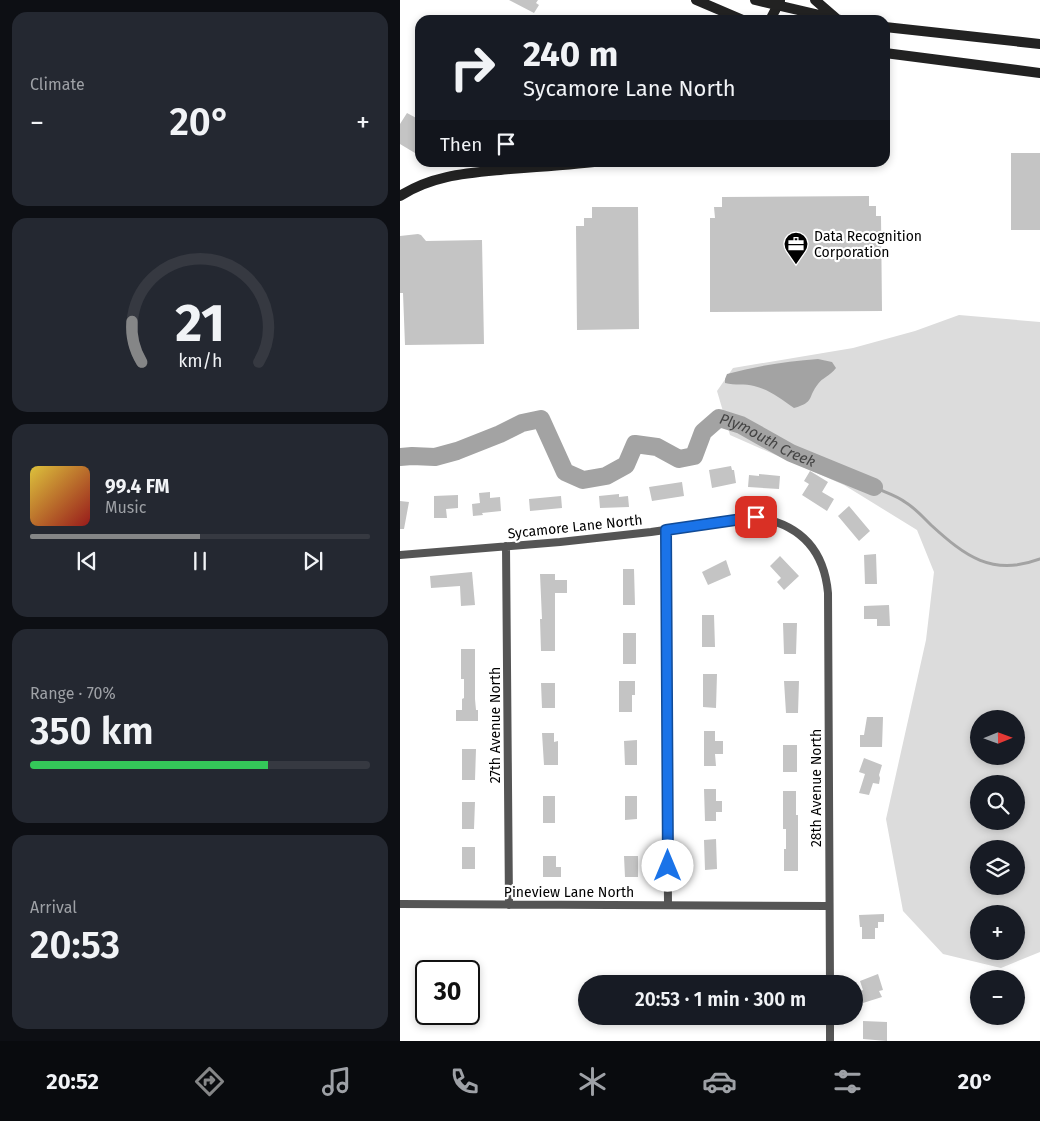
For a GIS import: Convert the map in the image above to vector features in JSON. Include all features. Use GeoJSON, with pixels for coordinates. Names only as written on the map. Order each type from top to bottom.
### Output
{"type":"FeatureCollection","features":[{"type":"Feature","properties":{"kind":"main road"},"geometry":{"type":"LineString","coordinates":[[696,0],[731,15]]}},
{"type":"Feature","properties":{"kind":"main road"},"geometry":{"type":"LineString","coordinates":[[755,0],[778,2],[822,15]]}},
{"type":"Feature","properties":{"kind":"main road"},"geometry":{"type":"LineString","coordinates":[[815,0],[833,15]]}},
{"type":"Feature","properties":{"kind":"main road"},"geometry":{"type":"LineString","coordinates":[[772,15],[778,2]]}},
{"type":"Feature","properties":{"kind":"main road"},"geometry":{"type":"LineString","coordinates":[[890,28],[1040,44]]}},
{"type":"Feature","properties":{"kind":"main road"},"geometry":{"type":"LineString","coordinates":[[890,54],[1040,73]]}},
{"type":"Feature","properties":{"kind":"main road"},"geometry":{"type":"LineString","coordinates":[[400,196],[412,188],[434,179],[457,174],[537,167]]}},
{"type":"Feature","properties":{"kind":"street","name":"Sycamore Lane North"},"geometry":{"type":"LineString","coordinates":[[400,555],[666,530],[756,517],[784,524],[807,541],[816,552],[822,565],[828,593]]}},
{"type":"Feature","properties":{"kind":"street"},"geometry":{"type":"LineString","coordinates":[[666,530],[668,905]]}},
{"type":"Feature","properties":{"kind":"street","name":"27th Avenue North"},"geometry":{"type":"LineString","coordinates":[[506,546],[509,905]]}},
{"type":"Feature","properties":{"kind":"street","name":"28th Avenue North"},"geometry":{"type":"LineString","coordinates":[[828,593],[830,975]]}},
{"type":"Feature","properties":{"kind":"street","name":"Pineview Lane North"},"geometry":{"type":"LineString","coordinates":[[400,904],[828,906]]}},
{"type":"Feature","properties":{"kind":"street"},"geometry":{"type":"LineString","coordinates":[[830,1025],[830,1041]]}},
{"type":"Feature","properties":{"kind":"shaded area"},"geometry":{"type":"Polygon","coordinates":[[[959,315],[1040,322],[1040,952],[1025,958],[1025,905],[970,905],[970,960],[1020,960],[1001,968],[943,954],[903,911],[886,819],[926,640],[934,572],[917,530],[844,485],[730,435],[717,391],[733,368],[853,348],[915,331],[959,315]]]}},
{"type":"Feature","properties":{"kind":"shaded area"},"geometry":{"type":"Polygon","coordinates":[[[818,359],[832,362],[836,368],[820,382],[805,404],[794,408],[775,395],[760,388],[751,385],[725,383],[727,374],[772,364],[818,359]]]}},
{"type":"Feature","properties":{"kind":"building"},"geometry":{"type":"Polygon","coordinates":[[[509,0],[538,0],[536,3],[539,5],[534,13],[509,0]]]}},
{"type":"Feature","properties":{"kind":"building"},"geometry":{"type":"Polygon","coordinates":[[[407,113],[415,117],[415,153],[400,144],[400,124],[407,113]]]}},
{"type":"Feature","properties":{"kind":"building"},"geometry":{"type":"Polygon","coordinates":[[[1011,153],[1040,153],[1040,230],[1011,230],[1011,153]]]}},
{"type":"Feature","properties":{"kind":"building","name":"Data Recognition Corporation"},"geometry":{"type":"Polygon","coordinates":[[[869,196],[869,206],[876,206],[876,216],[881,216],[882,311],[710,312],[710,218],[715,218],[714,207],[722,207],[722,197],[869,196]]]}},
{"type":"Feature","properties":{"kind":"building"},"geometry":{"type":"Polygon","coordinates":[[[592,207],[638,207],[639,329],[577,330],[576,226],[584,226],[584,218],[592,218],[592,207]]]}},
{"type":"Feature","properties":{"kind":"building"},"geometry":{"type":"Polygon","coordinates":[[[418,234],[426,241],[482,240],[484,344],[405,345],[403,293],[400,293],[400,236],[418,234]]]}},
{"type":"Feature","properties":{"kind":"building"},"geometry":{"type":"Polygon","coordinates":[[[731,466],[732,470],[734,470],[736,483],[712,488],[709,470],[731,466]]]}},
{"type":"Feature","properties":{"kind":"building"},"geometry":{"type":"Polygon","coordinates":[[[810,471],[828,482],[822,492],[834,499],[827,511],[802,495],[809,484],[804,481],[810,471]]]}},
{"type":"Feature","properties":{"kind":"building"},"geometry":{"type":"Polygon","coordinates":[[[759,474],[780,476],[779,489],[748,487],[749,475],[759,476],[759,474]]]}},
{"type":"Feature","properties":{"kind":"building"},"geometry":{"type":"Polygon","coordinates":[[[682,482],[684,496],[652,501],[649,487],[682,482]]]}},
{"type":"Feature","properties":{"kind":"building"},"geometry":{"type":"Polygon","coordinates":[[[490,492],[490,498],[500,497],[501,511],[473,516],[472,504],[480,503],[479,493],[490,492]]]}},
{"type":"Feature","properties":{"kind":"building"},"geometry":{"type":"Polygon","coordinates":[[[619,494],[619,497],[628,496],[629,507],[600,508],[599,496],[619,494]]]}},
{"type":"Feature","properties":{"kind":"building"},"geometry":{"type":"Polygon","coordinates":[[[458,495],[458,508],[446,509],[447,518],[434,518],[434,496],[458,495]]]}},
{"type":"Feature","properties":{"kind":"building"},"geometry":{"type":"Polygon","coordinates":[[[561,496],[562,508],[530,511],[529,499],[561,496]]]}},
{"type":"Feature","properties":{"kind":"building"},"geometry":{"type":"Polygon","coordinates":[[[400,501],[409,502],[404,529],[400,529],[400,501]]]}},
{"type":"Feature","properties":{"kind":"building"},"geometry":{"type":"Polygon","coordinates":[[[849,506],[870,531],[859,541],[838,516],[849,506]]]}},
{"type":"Feature","properties":{"kind":"building"},"geometry":{"type":"Polygon","coordinates":[[[876,554],[877,584],[865,584],[864,555],[876,554]]]}},
{"type":"Feature","properties":{"kind":"building"},"geometry":{"type":"Polygon","coordinates":[[[780,556],[799,576],[784,590],[777,582],[781,578],[770,566],[780,556]]]}},
{"type":"Feature","properties":{"kind":"building"},"geometry":{"type":"Polygon","coordinates":[[[726,560],[731,575],[708,585],[702,572],[726,560]]]}},
{"type":"Feature","properties":{"kind":"building"},"geometry":{"type":"Polygon","coordinates":[[[623,569],[634,569],[635,605],[623,605],[623,569]]]}},
{"type":"Feature","properties":{"kind":"building"},"geometry":{"type":"Polygon","coordinates":[[[472,572],[475,605],[461,606],[460,586],[431,588],[430,576],[472,572]]]}},
{"type":"Feature","properties":{"kind":"building"},"geometry":{"type":"Polygon","coordinates":[[[540,574],[555,574],[555,580],[567,580],[567,593],[555,593],[555,651],[541,651],[540,574]]]}},
{"type":"Feature","properties":{"kind":"building"},"geometry":{"type":"Polygon","coordinates":[[[889,605],[890,626],[877,626],[877,619],[864,619],[864,606],[889,605]]]}},
{"type":"Feature","properties":{"kind":"building"},"geometry":{"type":"Polygon","coordinates":[[[702,615],[714,615],[715,647],[702,647],[702,615]]]}},
{"type":"Feature","properties":{"kind":"building"},"geometry":{"type":"Polygon","coordinates":[[[783,623],[797,623],[796,654],[784,654],[783,623]]]}},
{"type":"Feature","properties":{"kind":"building"},"geometry":{"type":"Polygon","coordinates":[[[623,633],[636,633],[636,664],[623,664],[623,633]]]}},
{"type":"Feature","properties":{"kind":"building"},"geometry":{"type":"Polygon","coordinates":[[[461,649],[475,649],[475,699],[478,721],[456,721],[456,710],[462,710],[462,699],[464,698],[464,679],[461,679],[461,649]]]}},
{"type":"Feature","properties":{"kind":"building"},"geometry":{"type":"Polygon","coordinates":[[[703,674],[717,674],[716,708],[703,707],[703,674]]]}},
{"type":"Feature","properties":{"kind":"building"},"geometry":{"type":"Polygon","coordinates":[[[619,681],[635,681],[635,695],[632,695],[632,712],[619,712],[619,681]]]}},
{"type":"Feature","properties":{"kind":"building"},"geometry":{"type":"Polygon","coordinates":[[[784,681],[799,681],[798,713],[786,713],[784,681]]]}},
{"type":"Feature","properties":{"kind":"building"},"geometry":{"type":"Polygon","coordinates":[[[541,683],[555,683],[555,708],[542,708],[541,683]]]}},
{"type":"Feature","properties":{"kind":"building"},"geometry":{"type":"Polygon","coordinates":[[[867,717],[883,717],[882,747],[860,747],[860,735],[864,735],[867,717]]]}},
{"type":"Feature","properties":{"kind":"building"},"geometry":{"type":"Polygon","coordinates":[[[704,731],[715,731],[715,741],[723,741],[723,754],[715,754],[716,766],[704,766],[704,731]]]}},
{"type":"Feature","properties":{"kind":"building"},"geometry":{"type":"Polygon","coordinates":[[[542,733],[554,733],[554,742],[558,741],[558,765],[544,765],[542,733]]]}},
{"type":"Feature","properties":{"kind":"building"},"geometry":{"type":"Polygon","coordinates":[[[637,740],[637,765],[625,765],[624,741],[637,740]]]}},
{"type":"Feature","properties":{"kind":"building"},"geometry":{"type":"Polygon","coordinates":[[[783,745],[797,745],[797,772],[783,772],[783,745]]]}},
{"type":"Feature","properties":{"kind":"building"},"geometry":{"type":"Polygon","coordinates":[[[462,749],[476,749],[475,780],[462,780],[462,749]]]}},
{"type":"Feature","properties":{"kind":"building"},"geometry":{"type":"Polygon","coordinates":[[[864,758],[882,765],[879,784],[873,783],[869,795],[859,793],[865,774],[859,772],[864,758]]]}},
{"type":"Feature","properties":{"kind":"building"},"geometry":{"type":"Polygon","coordinates":[[[704,789],[716,789],[716,801],[722,801],[722,812],[716,812],[716,821],[705,821],[704,789]]]}},
{"type":"Feature","properties":{"kind":"building"},"geometry":{"type":"Polygon","coordinates":[[[783,791],[796,791],[798,871],[784,871],[786,829],[783,829],[783,791]]]}},
{"type":"Feature","properties":{"kind":"building"},"geometry":{"type":"Polygon","coordinates":[[[543,796],[555,796],[555,823],[543,823],[543,796]]]}},
{"type":"Feature","properties":{"kind":"building"},"geometry":{"type":"Polygon","coordinates":[[[625,796],[637,796],[637,819],[625,820],[625,796]]]}},
{"type":"Feature","properties":{"kind":"building"},"geometry":{"type":"Polygon","coordinates":[[[462,802],[475,802],[474,829],[462,829],[462,802]]]}},
{"type":"Feature","properties":{"kind":"building"},"geometry":{"type":"Polygon","coordinates":[[[716,839],[717,869],[705,870],[704,840],[716,839]]]}},
{"type":"Feature","properties":{"kind":"building"},"geometry":{"type":"Polygon","coordinates":[[[462,847],[475,847],[475,869],[462,869],[462,847]]]}},
{"type":"Feature","properties":{"kind":"building"},"geometry":{"type":"Polygon","coordinates":[[[543,856],[556,856],[556,867],[561,867],[561,877],[543,877],[543,856]]]}},
{"type":"Feature","properties":{"kind":"building"},"geometry":{"type":"Polygon","coordinates":[[[624,856],[638,856],[638,877],[625,877],[624,856]]]}},
{"type":"Feature","properties":{"kind":"building"},"geometry":{"type":"Polygon","coordinates":[[[884,914],[884,922],[878,922],[878,928],[875,928],[875,939],[862,939],[859,915],[884,914]]]}},
{"type":"Feature","properties":{"kind":"building"},"geometry":{"type":"Polygon","coordinates":[[[878,974],[883,990],[879,991],[882,997],[863,1003],[863,980],[878,974]]]}},
{"type":"Feature","properties":{"kind":"building"},"geometry":{"type":"Polygon","coordinates":[[[863,1021],[887,1022],[887,1041],[863,1039],[863,1021]]]}},
{"type":"Feature","properties":{"kind":"waterway","name":"Plymouth Creek"},"geometry":{"type":"LineString","coordinates":[[400,457],[435,457],[457,451],[522,423],[541,419],[565,472],[583,480],[606,476],[626,465],[635,444],[657,447],[679,459],[694,456],[703,432],[719,418],[741,425],[791,453],[874,487]]}},
{"type":"Feature","properties":{"kind":"waterway","name":"Plymouth Creek"},"geometry":{"type":"LineString","coordinates":[[874,487],[909,504],[943,536],[980,560],[1008,566],[1040,559]]}},
{"type":"Feature","properties":{"kind":"place","name":"Data Recognition Corporation"},"geometry":{"type":"Point","coordinates":[796,265]}},
{"type":"Feature","properties":{"kind":"route"},"geometry":{"type":"LineString","coordinates":[[668,866],[666,530],[756,517]]}}]}
